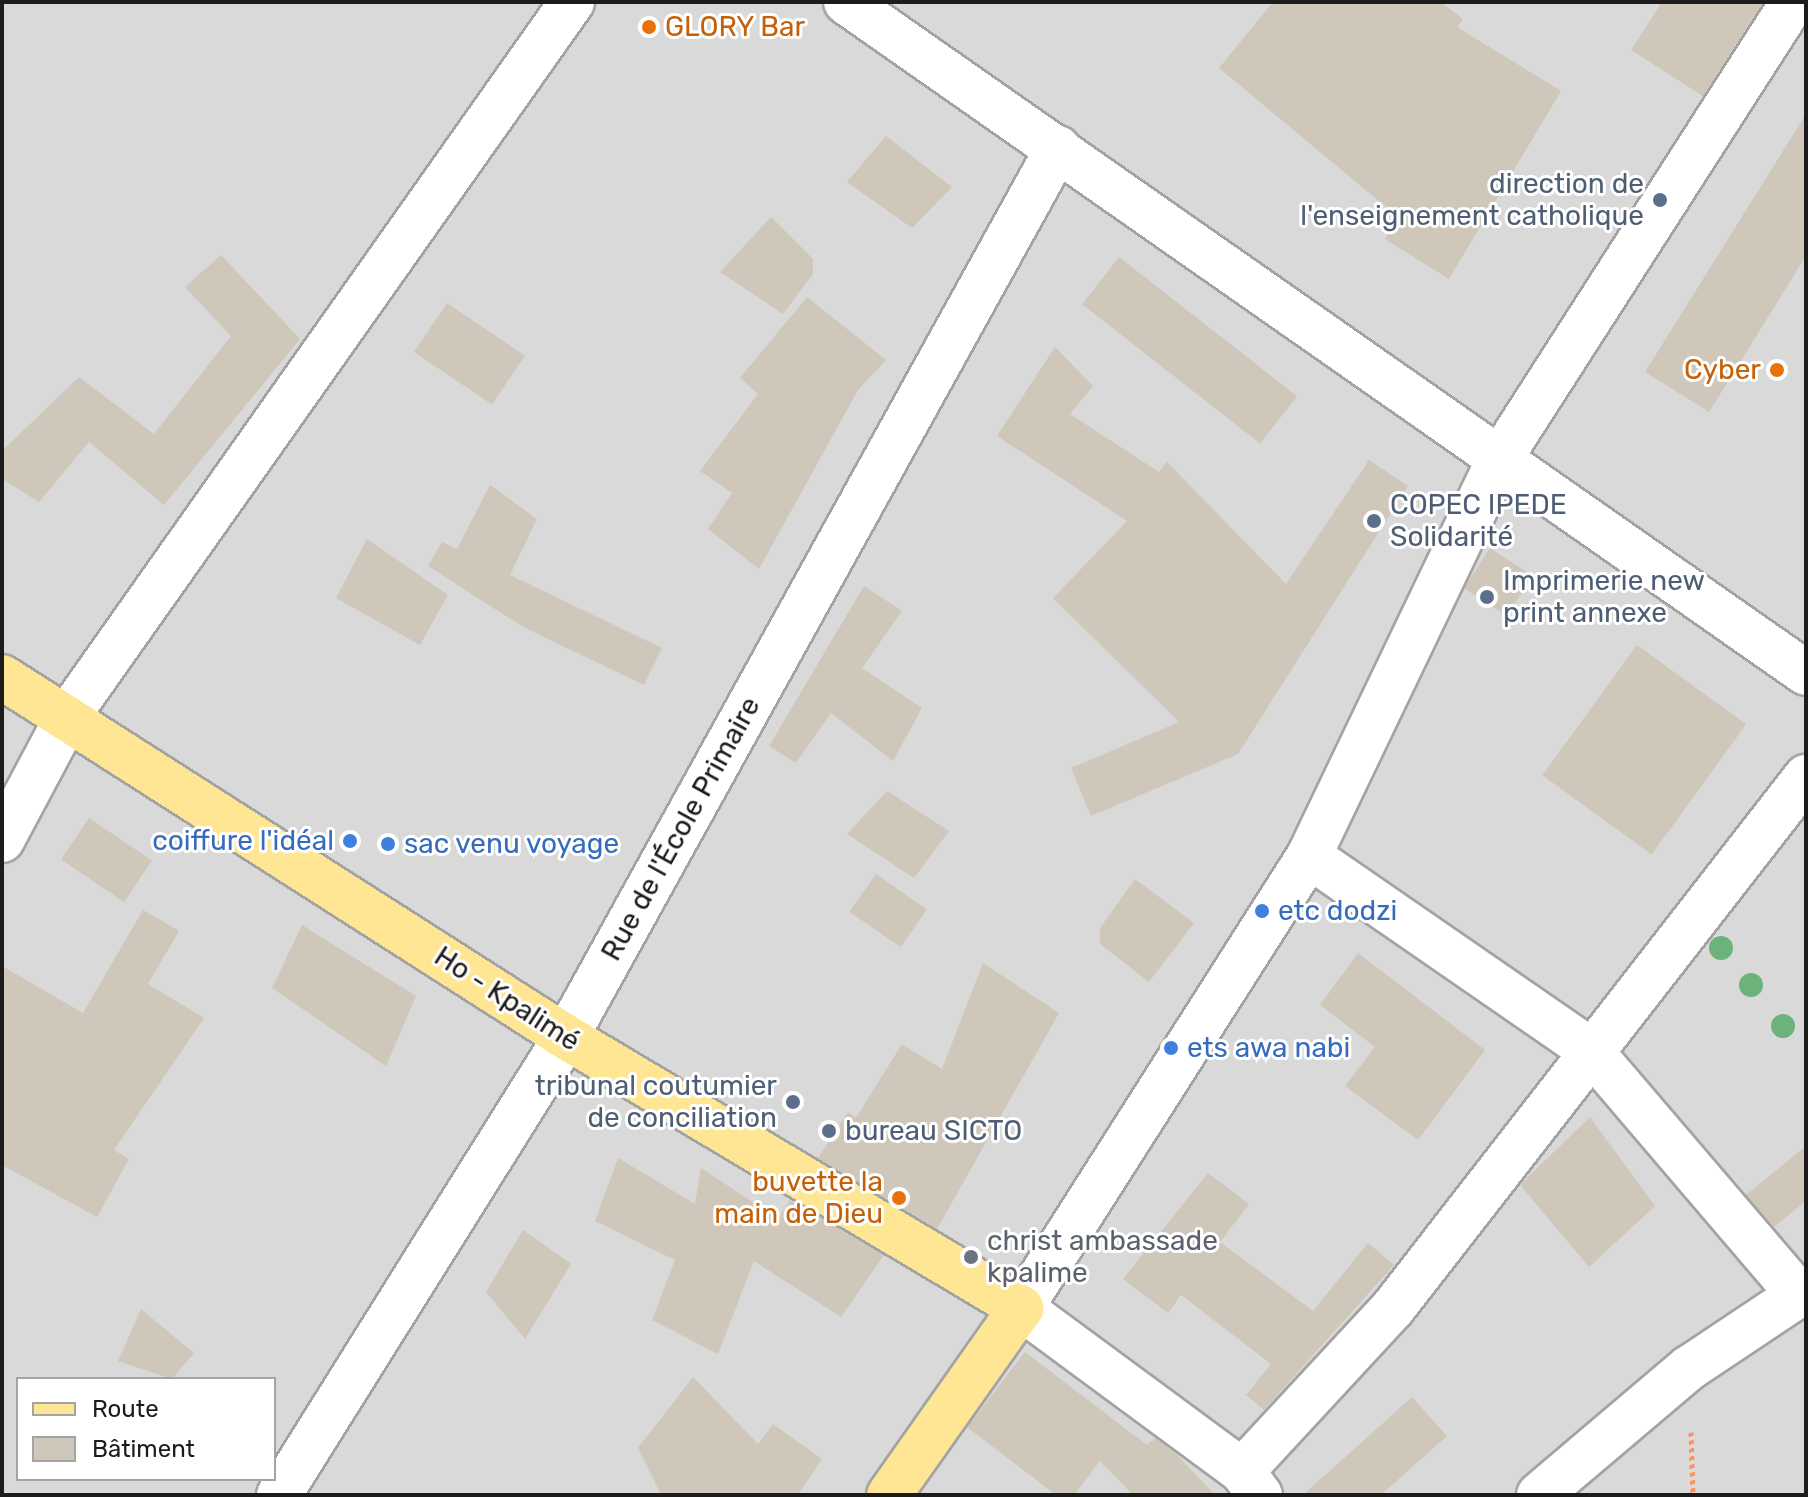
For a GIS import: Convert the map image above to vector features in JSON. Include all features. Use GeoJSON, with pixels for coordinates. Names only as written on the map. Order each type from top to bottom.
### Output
{"type":"FeatureCollection","features":[{"type":"Feature","properties":{"kind":"main road","name":"Ho - Kpalimé"},"geometry":{"type":"LineString","coordinates":[[2,677],[69,714],[566,1037],[1021,1308]]}},
{"type":"Feature","properties":{"kind":"main road"},"geometry":{"type":"LineString","coordinates":[[889,1495],[1021,1308]]}},
{"type":"Feature","properties":{"kind":"street"},"geometry":{"type":"LineString","coordinates":[[2,840],[69,714],[572,2]]}},
{"type":"Feature","properties":{"kind":"street"},"geometry":{"type":"LineString","coordinates":[[846,2],[1058,148],[1497,463],[1806,673]]}},
{"type":"Feature","properties":{"kind":"street"},"geometry":{"type":"LineString","coordinates":[[1793,2],[1497,463],[1309,856],[1021,1308],[1251,1483],[1393,1308],[1589,1049],[1806,777]]}},
{"type":"Feature","properties":{"kind":"street","name":"Rue de l'École Primaire"},"geometry":{"type":"LineString","coordinates":[[279,1495],[566,1037],[1058,148]]}},
{"type":"Feature","properties":{"kind":"street"},"geometry":{"type":"LineString","coordinates":[[1309,856],[1589,1049],[1802,1292],[1689,1368],[1539,1495]]}},
{"type":"Feature","properties":{"kind":"shaded area"},"geometry":{"type":"Polygon","coordinates":[[[2,2],[1806,2],[1806,1495],[2,1495],[2,2]]]}},
{"type":"Feature","properties":{"kind":"building"},"geometry":{"type":"Polygon","coordinates":[[[1273,2],[1441,2],[1463,19],[1457,27],[1561,91],[1449,279],[1385,239],[1398,217],[1219,68],[1273,2]]]}},
{"type":"Feature","properties":{"kind":"building"},"geometry":{"type":"Polygon","coordinates":[[[1662,2],[1763,2],[1703,96],[1631,50],[1662,2]]]}},
{"type":"Feature","properties":{"kind":"building"},"geometry":{"type":"Polygon","coordinates":[[[1806,114],[1806,256],[1709,412],[1645,372],[1806,114]]]}},
{"type":"Feature","properties":{"kind":"building"},"geometry":{"type":"Polygon","coordinates":[[[886,136],[952,187],[912,228],[847,182],[886,136]]]}},
{"type":"Feature","properties":{"kind":"building"},"geometry":{"type":"Polygon","coordinates":[[[771,217],[813,259],[813,274],[783,314],[720,272],[771,217]]]}},
{"type":"Feature","properties":{"kind":"building"},"geometry":{"type":"Polygon","coordinates":[[[221,255],[300,339],[164,505],[89,442],[39,502],[2,479],[2,451],[79,377],[154,434],[231,336],[185,287],[221,255]]]}},
{"type":"Feature","properties":{"kind":"building"},"geometry":{"type":"Polygon","coordinates":[[[1119,257],[1297,396],[1260,443],[1082,304],[1119,257]]]}},
{"type":"Feature","properties":{"kind":"building"},"geometry":{"type":"Polygon","coordinates":[[[807,297],[886,360],[858,390],[759,569],[708,529],[732,493],[700,471],[758,394],[740,378],[807,297]]]}},
{"type":"Feature","properties":{"kind":"building"},"geometry":{"type":"Polygon","coordinates":[[[447,303],[525,356],[492,404],[414,352],[447,303]]]}},
{"type":"Feature","properties":{"kind":"building"},"geometry":{"type":"Polygon","coordinates":[[[1055,347],[1093,386],[1070,414],[1159,472],[1167,462],[1286,584],[1369,460],[1408,486],[1238,754],[1091,816],[1071,768],[1179,722],[1053,598],[1127,521],[997,436],[1055,347]]]}},
{"type":"Feature","properties":{"kind":"building"},"geometry":{"type":"Polygon","coordinates":[[[490,485],[537,519],[510,575],[662,648],[644,685],[523,627],[428,566],[442,542],[457,549],[490,485]]]}},
{"type":"Feature","properties":{"kind":"building"},"geometry":{"type":"Polygon","coordinates":[[[367,539],[448,595],[420,645],[336,598],[367,539]]]}},
{"type":"Feature","properties":{"kind":"building"},"geometry":{"type":"Polygon","coordinates":[[[1490,548],[1533,576],[1507,616],[1464,588],[1490,548]]]}},
{"type":"Feature","properties":{"kind":"building"},"geometry":{"type":"Polygon","coordinates":[[[864,586],[902,611],[862,668],[922,708],[893,761],[831,713],[796,763],[769,746],[864,586]]]}},
{"type":"Feature","properties":{"kind":"building"},"geometry":{"type":"Polygon","coordinates":[[[1637,645],[1746,724],[1652,855],[1542,775],[1637,645]]]}},
{"type":"Feature","properties":{"kind":"building"},"geometry":{"type":"Polygon","coordinates":[[[887,791],[949,831],[914,878],[847,834],[887,791]]]}},
{"type":"Feature","properties":{"kind":"building"},"geometry":{"type":"Polygon","coordinates":[[[89,818],[152,860],[124,902],[61,859],[89,818]]]}},
{"type":"Feature","properties":{"kind":"building"},"geometry":{"type":"Polygon","coordinates":[[[876,874],[927,910],[900,947],[850,912],[876,874]]]}},
{"type":"Feature","properties":{"kind":"building"},"geometry":{"type":"Polygon","coordinates":[[[1135,879],[1194,923],[1149,982],[1100,944],[1100,928],[1135,879]]]}},
{"type":"Feature","properties":{"kind":"building"},"geometry":{"type":"Polygon","coordinates":[[[143,910],[179,931],[148,984],[204,1018],[114,1150],[129,1159],[97,1217],[2,1165],[2,966],[83,1013],[143,910]]]}},
{"type":"Feature","properties":{"kind":"building"},"geometry":{"type":"Polygon","coordinates":[[[302,925],[416,996],[386,1066],[272,988],[302,925]]]}},
{"type":"Feature","properties":{"kind":"building"},"geometry":{"type":"Polygon","coordinates":[[[1358,953],[1485,1050],[1418,1140],[1345,1086],[1375,1047],[1320,1005],[1358,953]]]}},
{"type":"Feature","properties":{"kind":"building"},"geometry":{"type":"Polygon","coordinates":[[[983,963],[1059,1013],[937,1229],[818,1158],[848,1112],[856,1118],[902,1044],[942,1069],[983,963]]]}},
{"type":"Feature","properties":{"kind":"building"},"geometry":{"type":"Polygon","coordinates":[[[1590,1117],[1655,1206],[1589,1267],[1520,1185],[1590,1117]]]}},
{"type":"Feature","properties":{"kind":"building"},"geometry":{"type":"Polygon","coordinates":[[[1806,1146],[1806,1201],[1774,1227],[1746,1195],[1806,1146]]]}},
{"type":"Feature","properties":{"kind":"building"},"geometry":{"type":"Polygon","coordinates":[[[618,1158],[695,1204],[701,1168],[778,1219],[790,1200],[884,1255],[841,1317],[754,1261],[718,1354],[652,1320],[675,1260],[595,1221],[618,1158]]]}},
{"type":"Feature","properties":{"kind":"building"},"geometry":{"type":"Polygon","coordinates":[[[1208,1173],[1249,1204],[1220,1242],[1313,1311],[1368,1243],[1394,1265],[1264,1410],[1246,1395],[1271,1364],[1181,1295],[1168,1313],[1123,1279],[1208,1173]]]}},
{"type":"Feature","properties":{"kind":"building"},"geometry":{"type":"Polygon","coordinates":[[[523,1230],[571,1264],[525,1339],[486,1292],[523,1230]]]}},
{"type":"Feature","properties":{"kind":"building"},"geometry":{"type":"Polygon","coordinates":[[[141,1309],[194,1353],[174,1377],[118,1361],[141,1309]]]}},
{"type":"Feature","properties":{"kind":"building"},"geometry":{"type":"Polygon","coordinates":[[[1025,1352],[1147,1445],[1155,1438],[1174,1452],[1215,1495],[1133,1495],[1100,1461],[1074,1495],[1056,1495],[967,1427],[1025,1352]]]}},
{"type":"Feature","properties":{"kind":"building"},"geometry":{"type":"Polygon","coordinates":[[[693,1377],[758,1444],[773,1424],[822,1459],[798,1495],[661,1495],[638,1448],[693,1377]]]}},
{"type":"Feature","properties":{"kind":"building"},"geometry":{"type":"Polygon","coordinates":[[[1412,1397],[1447,1436],[1381,1495],[1303,1495],[1412,1397]]]}},
{"type":"Feature","properties":{"kind":"place","name":"GLORY Bar"},"geometry":{"type":"Point","coordinates":[649,27]}},
{"type":"Feature","properties":{"kind":"place","name":"direction de l'enseignement catholique"},"geometry":{"type":"Point","coordinates":[1660,200]}},
{"type":"Feature","properties":{"kind":"place","name":"Cyber"},"geometry":{"type":"Point","coordinates":[1777,370]}},
{"type":"Feature","properties":{"kind":"place","name":"COPEC IPEDE Solidarité"},"geometry":{"type":"Point","coordinates":[1374,521]}},
{"type":"Feature","properties":{"kind":"place","name":"Imprimerie new print annexe"},"geometry":{"type":"Point","coordinates":[1487,597]}},
{"type":"Feature","properties":{"kind":"place","name":"coiffure l'idéal"},"geometry":{"type":"Point","coordinates":[350,841]}},
{"type":"Feature","properties":{"kind":"place","name":"sac venu voyage"},"geometry":{"type":"Point","coordinates":[388,844]}},
{"type":"Feature","properties":{"kind":"place","name":"etc dodzi"},"geometry":{"type":"Point","coordinates":[1262,911]}},
{"type":"Feature","properties":{"kind":"place","name":"ets awa nabi"},"geometry":{"type":"Point","coordinates":[1171,1048]}},
{"type":"Feature","properties":{"kind":"place","name":"tribunal coutumier de conciliation"},"geometry":{"type":"Point","coordinates":[793,1102]}},
{"type":"Feature","properties":{"kind":"place","name":"bureau SICTO"},"geometry":{"type":"Point","coordinates":[829,1131]}},
{"type":"Feature","properties":{"kind":"place","name":"buvette la main de Dieu"},"geometry":{"type":"Point","coordinates":[899,1198]}},
{"type":"Feature","properties":{"kind":"place","name":"christ ambassade kpalime"},"geometry":{"type":"Point","coordinates":[971,1257]}}]}
